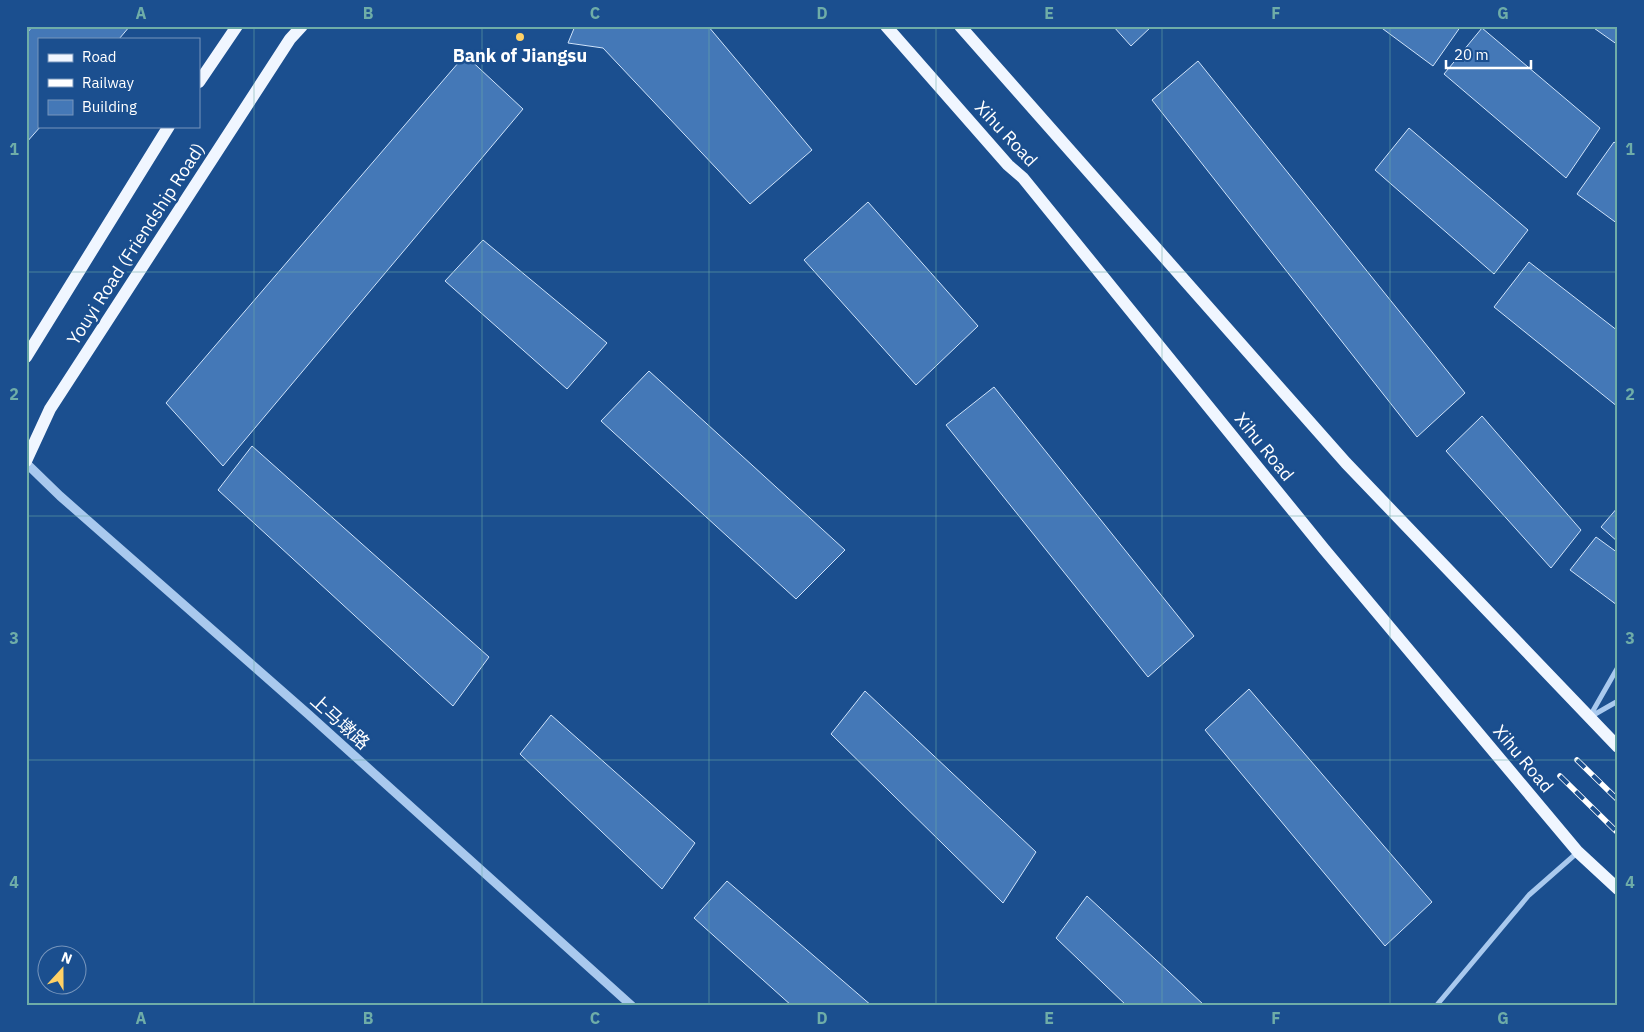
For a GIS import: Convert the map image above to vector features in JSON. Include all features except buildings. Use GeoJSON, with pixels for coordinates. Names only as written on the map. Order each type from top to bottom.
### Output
{"type":"FeatureCollection","features":[{"type":"Feature","properties":{"kind":"main road"},"geometry":{"type":"LineString","coordinates":[[200,81],[237,26]]}},
{"type":"Feature","properties":{"kind":"main road","name":"Youyi Road (Friendship Road)"},"geometry":{"type":"LineString","coordinates":[[26,462],[50,409],[290,39],[302,26]]}},
{"type":"Feature","properties":{"kind":"main road","name":"Xihu Road"},"geometry":{"type":"LineString","coordinates":[[886,26],[1008,165],[1023,178],[1324,549],[1578,852],[1618,889]]}},
{"type":"Feature","properties":{"kind":"main road","name":"Xihu Road"},"geometry":{"type":"LineString","coordinates":[[960,26],[1346,463],[1618,747]]}},
{"type":"Feature","properties":{"kind":"main road","name":"Youyi Road (Friendship Road)"},"geometry":{"type":"LineString","coordinates":[[26,357],[167,128]]}},
{"type":"Feature","properties":{"kind":"street","name":"上马墩路"},"geometry":{"type":"LineString","coordinates":[[26,462],[60,496],[308,714],[632,1006]]}},
{"type":"Feature","properties":{"kind":"street"},"geometry":{"type":"LineString","coordinates":[[1590,717],[1618,667]]}},
{"type":"Feature","properties":{"kind":"street"},"geometry":{"type":"LineString","coordinates":[[1590,717],[1618,701]]}},
{"type":"Feature","properties":{"kind":"street"},"geometry":{"type":"LineString","coordinates":[[1436,1006],[1529,895],[1578,852]]}},
{"type":"Feature","properties":{"kind":"railway"},"geometry":{"type":"LineString","coordinates":[[1577,760],[1618,800]]}},
{"type":"Feature","properties":{"kind":"railway"},"geometry":{"type":"LineString","coordinates":[[1560,776],[1618,833]]}},
{"type":"Feature","properties":{"kind":"place","name":"Bank of Jiangsu"},"geometry":{"type":"Point","coordinates":[520,37]}}]}
